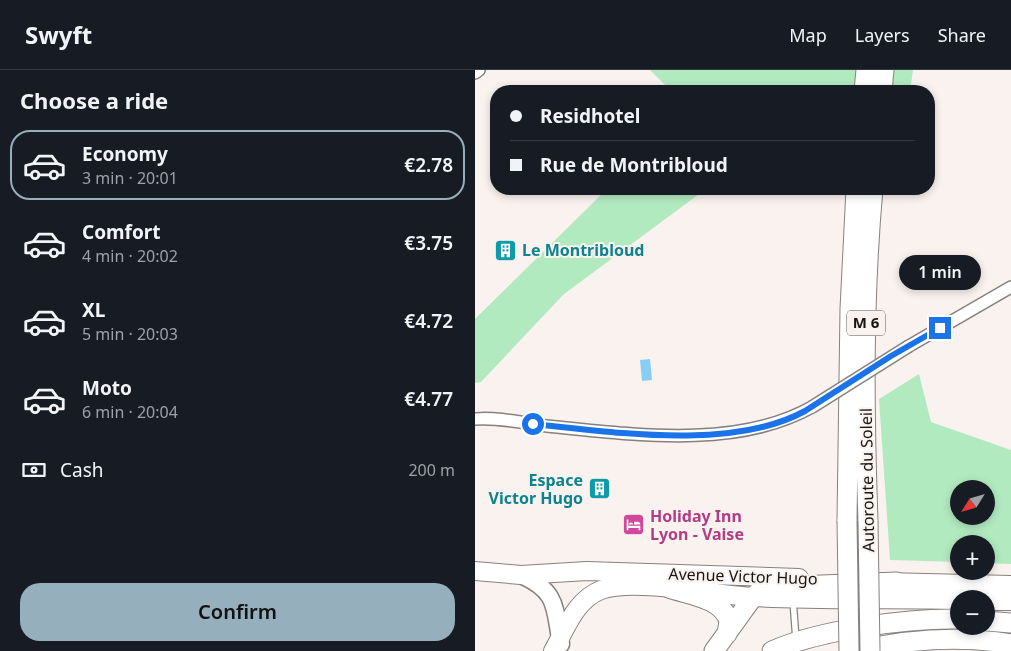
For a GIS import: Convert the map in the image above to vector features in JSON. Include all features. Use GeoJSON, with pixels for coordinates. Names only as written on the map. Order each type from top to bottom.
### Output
{"type":"FeatureCollection","features":[{"type":"Feature","properties":{"kind":"highway"},"geometry":{"type":"LineString","coordinates":[[865,85],[866,70]]}},
{"type":"Feature","properties":{"kind":"highway"},"geometry":{"type":"LineString","coordinates":[[883,85],[884,70]]}},
{"type":"Feature","properties":{"kind":"highway","name":"Autoroute du Soleil"},"geometry":{"type":"LineString","coordinates":[[849,651],[847,521],[850,309],[856,195]]}},
{"type":"Feature","properties":{"kind":"highway","name":"Autoroute du Soleil"},"geometry":{"type":"LineString","coordinates":[[870,651],[865,413],[866,305],[873,195]]}},
{"type":"Feature","properties":{"kind":"highway"},"geometry":{"type":"LineString","coordinates":[[714,651],[753,597],[760,591],[772,587],[897,582]]}},
{"type":"Feature","properties":{"kind":"highway"},"geometry":{"type":"LineString","coordinates":[[669,588],[709,601],[721,607],[729,621],[727,634]]}},
{"type":"Feature","properties":{"kind":"highway"},"geometry":{"type":"LineString","coordinates":[[772,651],[825,635],[898,622],[950,620]]}},
{"type":"Feature","properties":{"kind":"highway"},"geometry":{"type":"LineString","coordinates":[[995,622],[1011,623]]}},
{"type":"Feature","properties":{"kind":"highway"},"geometry":{"type":"LineString","coordinates":[[856,651],[889,643],[931,638],[965,638],[1011,644]]}},
{"type":"Feature","properties":{"kind":"main road","name":"Avenue Victor Hugo"},"geometry":{"type":"LineString","coordinates":[[475,571],[521,575],[587,571],[1011,585]]}},
{"type":"Feature","properties":{"kind":"main road"},"geometry":{"type":"LineString","coordinates":[[521,575],[539,583],[552,598],[557,612],[558,647]]}},
{"type":"Feature","properties":{"kind":"main road","name":"Avenue Victor Hugo"},"geometry":{"type":"LineString","coordinates":[[558,647],[572,616],[583,601],[603,590],[629,586],[669,588],[753,597],[950,600]]}},
{"type":"Feature","properties":{"kind":"main road"},"geometry":{"type":"LineString","coordinates":[[995,601],[1011,601]]}},
{"type":"Feature","properties":{"kind":"street"},"geometry":{"type":"LineString","coordinates":[[475,73],[479,70]]}},
{"type":"Feature","properties":{"kind":"street"},"geometry":{"type":"LineString","coordinates":[[475,419],[640,434],[700,434],[749,430],[794,418],[909,346],[1011,287]]}},
{"type":"Feature","properties":{"kind":"lane"},"geometry":{"type":"LineString","coordinates":[[793,598],[796,643]]}},
{"type":"Feature","properties":{"kind":"green space"},"geometry":{"type":"Polygon","coordinates":[[[650,70],[913,70],[911,85],[665,85],[650,70]]]}},
{"type":"Feature","properties":{"kind":"green space"},"geometry":{"type":"Polygon","coordinates":[[[601,195],[698,195],[564,294],[481,382],[475,383],[475,319],[601,195]]]}},
{"type":"Feature","properties":{"kind":"green space"},"geometry":{"type":"Polygon","coordinates":[[[919,374],[931,422],[1011,450],[1011,564],[995,563],[995,535],[950,535],[950,562],[890,560],[879,399],[919,374]]]}},
{"type":"Feature","properties":{"kind":"water"},"geometry":{"type":"Polygon","coordinates":[[[650,359],[652,380],[642,381],[640,360],[650,359]]]}},
{"type":"Feature","properties":{"kind":"place","name":"Le Montribloud"},"geometry":{"type":"Point","coordinates":[506,250]}},
{"type":"Feature","properties":{"kind":"place","name":"Espace Victor Hugo"},"geometry":{"type":"Point","coordinates":[599,489]}},
{"type":"Feature","properties":{"kind":"place","name":"Holiday Inn Lyon - Vaise"},"geometry":{"type":"Point","coordinates":[634,525]}},
{"type":"Feature","properties":{"kind":"route"},"geometry":{"type":"LineString","coordinates":[[533,424],[640,434],[700,434],[749,430],[794,418],[832,396],[891,356],[940,328]]}}]}
